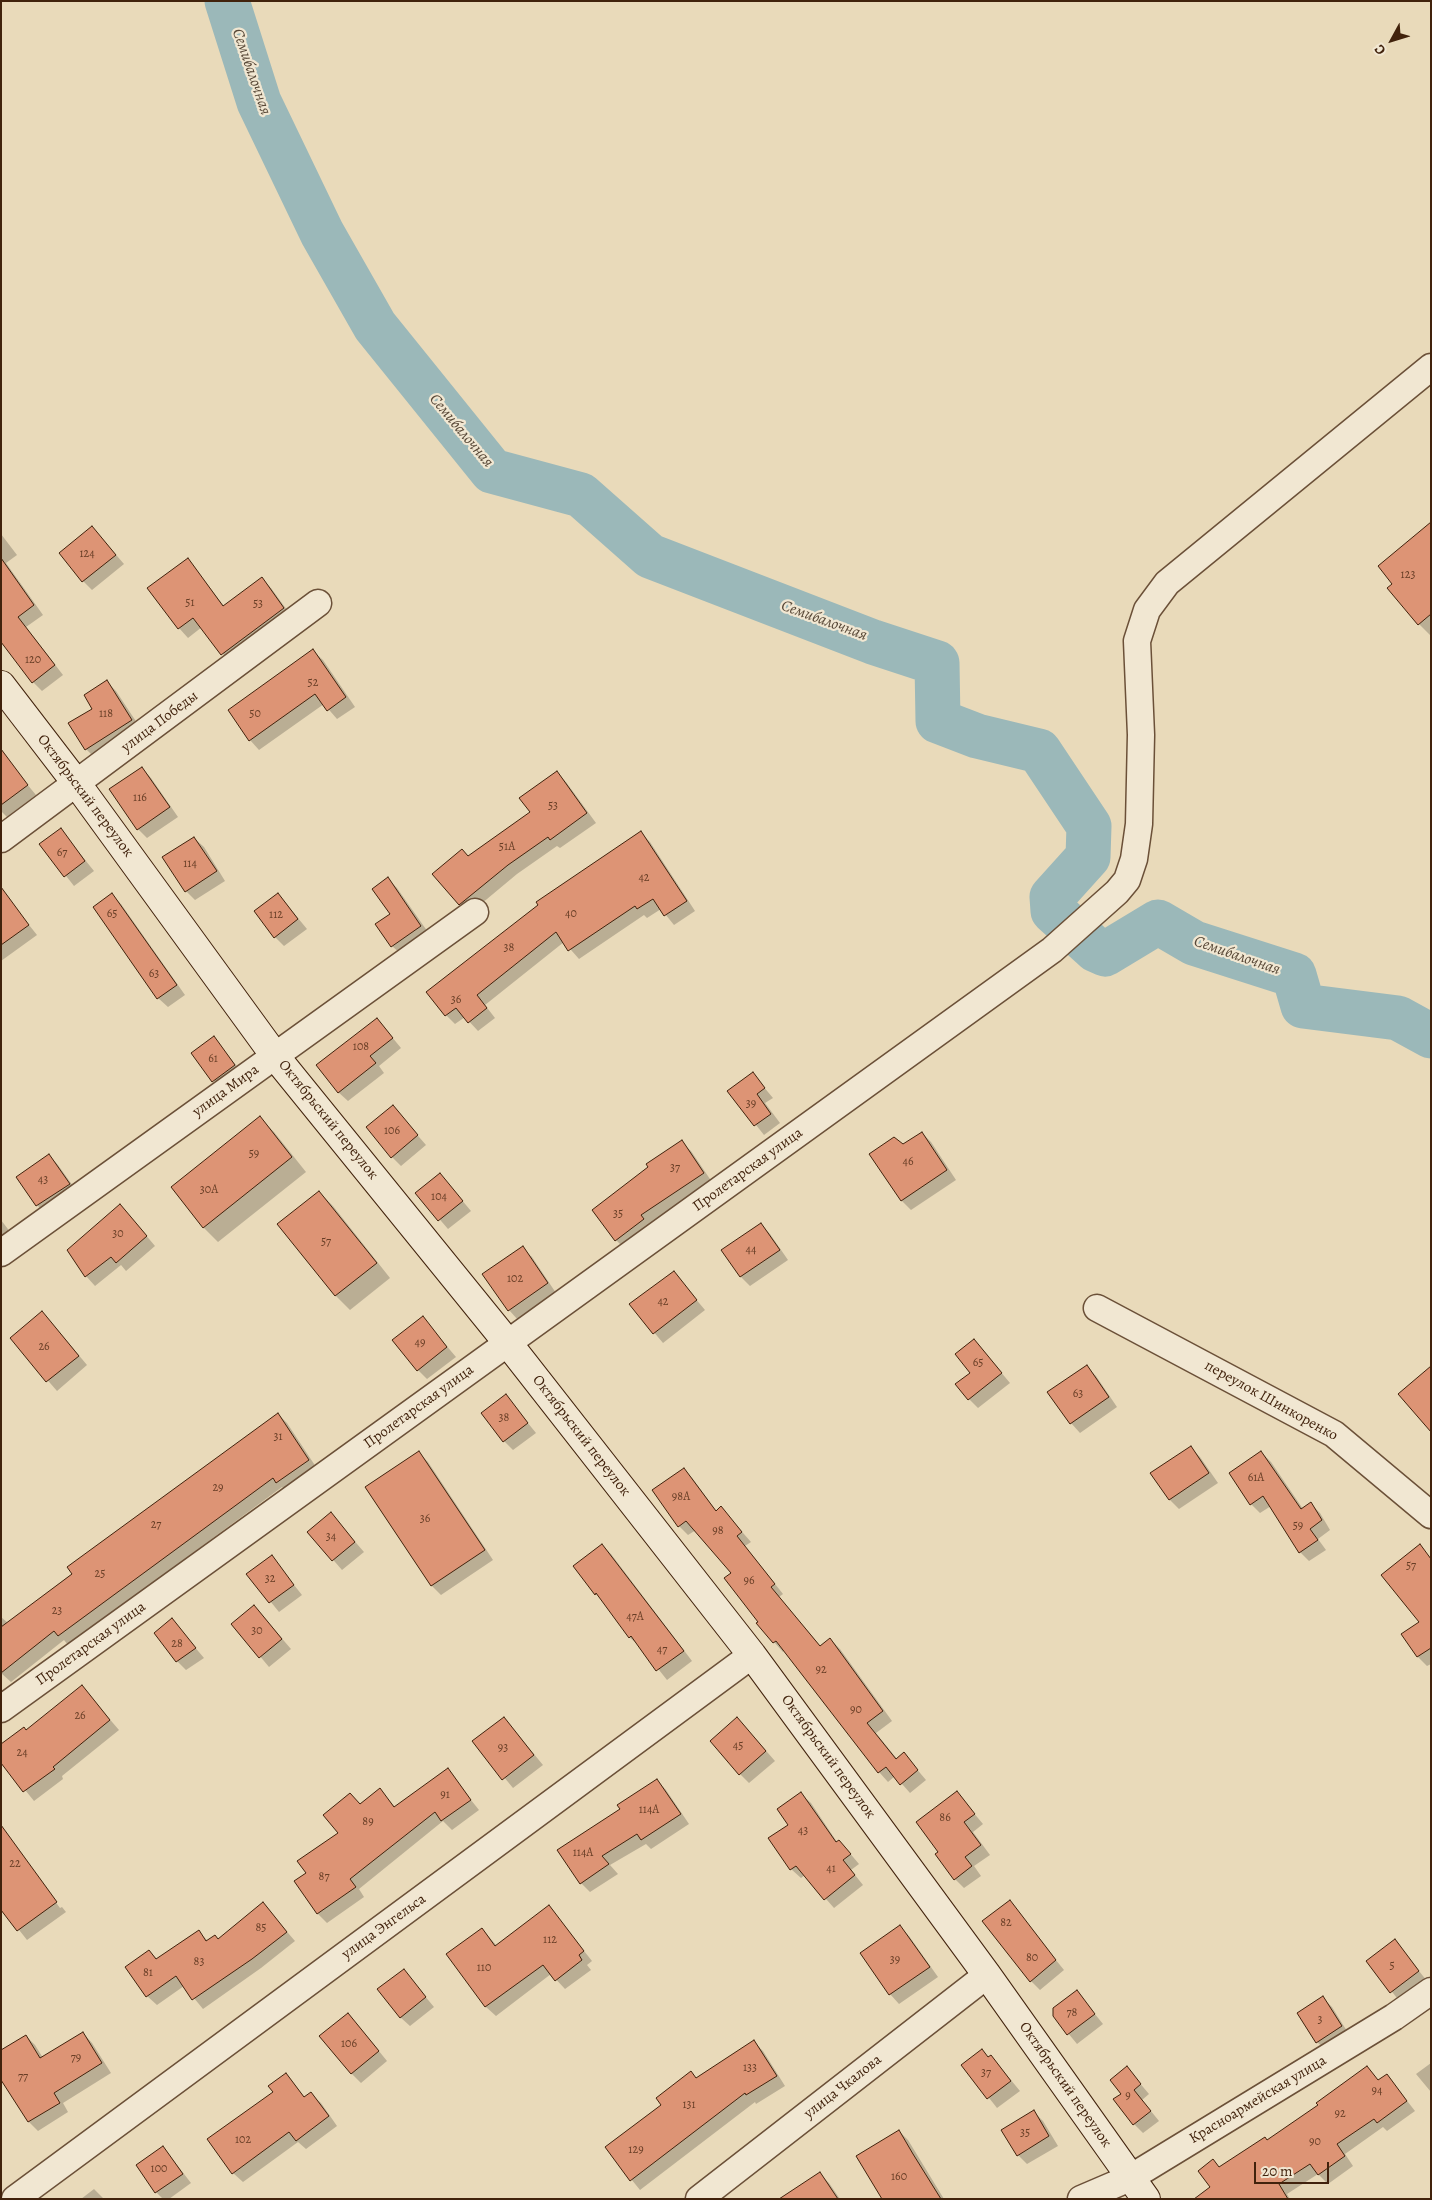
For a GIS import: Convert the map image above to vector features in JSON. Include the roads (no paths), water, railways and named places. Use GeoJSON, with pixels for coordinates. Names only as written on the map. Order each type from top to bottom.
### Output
{"type":"FeatureCollection","features":[{"type":"Feature","properties":{"kind":"street","name":"Пролетарская улица"},"geometry":{"type":"LineString","coordinates":[[1,1709],[1052,950],[1122,886],[1127,880],[1134,859],[1139,824],[1141,745],[1137,640],[1147,610],[1167,583],[1431,367]]}},
{"type":"Feature","properties":{"kind":"street","name":"улица Победы"},"geometry":{"type":"LineString","coordinates":[[1,839],[318,603]]}},
{"type":"Feature","properties":{"kind":"street","name":"Октябрьский переулок"},"geometry":{"type":"LineString","coordinates":[[1,685],[77,784],[276,1056],[507,1342],[752,1654],[987,1974],[1138,2188]]}},
{"type":"Feature","properties":{"kind":"street","name":"улица Мира"},"geometry":{"type":"LineString","coordinates":[[1,1253],[475,912]]}},
{"type":"Feature","properties":{"kind":"street","name":"переулок Шинкоренко"},"geometry":{"type":"LineString","coordinates":[[1098,1308],[1334,1434],[1431,1515]]}},
{"type":"Feature","properties":{"kind":"street","name":"улица Энгельса"},"geometry":{"type":"LineString","coordinates":[[15,2199],[752,1654]]}},
{"type":"Feature","properties":{"kind":"street","name":"улица Чкалова"},"geometry":{"type":"LineString","coordinates":[[699,2199],[987,1974]]}},
{"type":"Feature","properties":{"kind":"street","name":"Красноармейская улица"},"geometry":{"type":"LineString","coordinates":[[1081,2199],[1138,2188],[1431,1992]]}},
{"type":"Feature","properties":{"kind":"waterway","name":"Семибалочная"},"geometry":{"type":"LineString","coordinates":[[227,1],[259,102],[322,233],[375,326],[492,471],[581,495],[650,556],[873,642],[937,663],[938,721],[977,736],[1039,751],[1089,826],[1088,857],[1052,897],[1053,911],[1096,950],[1105,954],[1158,922],[1194,943],[1294,975],[1303,1006],[1398,1018],[1431,1036]]}}]}
